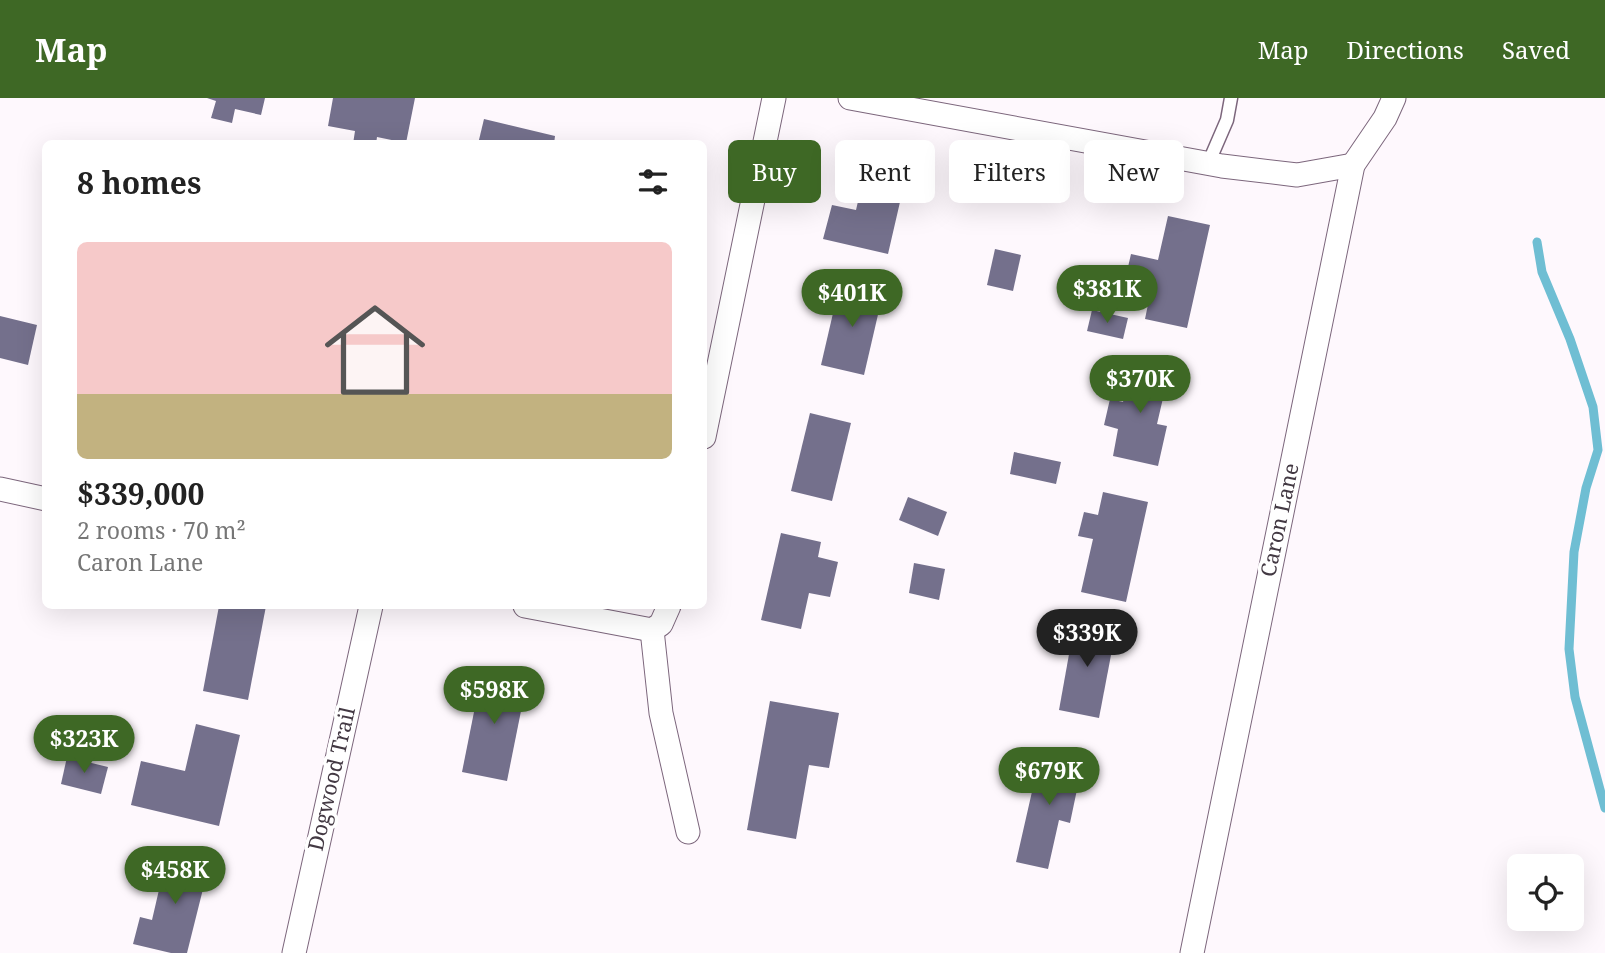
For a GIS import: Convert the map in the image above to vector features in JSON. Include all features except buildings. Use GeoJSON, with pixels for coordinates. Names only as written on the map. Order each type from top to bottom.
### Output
{"type":"FeatureCollection","features":[{"type":"Feature","properties":{"kind":"street"},"geometry":{"type":"LineString","coordinates":[[707,422],[774,98]]}},
{"type":"Feature","properties":{"kind":"street"},"geometry":{"type":"LineString","coordinates":[[850,98],[889,101],[1208,164],[1297,175],[1353,165]]}},
{"type":"Feature","properties":{"kind":"street","name":"Caron Lane"},"geometry":{"type":"LineString","coordinates":[[1192,953],[1353,165],[1385,118],[1394,98]]}},
{"type":"Feature","properties":{"kind":"street"},"geometry":{"type":"LineString","coordinates":[[0,489],[42,498]]}},
{"type":"Feature","properties":{"kind":"street","name":"Dogwood Trail"},"geometry":{"type":"LineString","coordinates":[[294,953],[370,609]]}},
{"type":"Feature","properties":{"kind":"street"},"geometry":{"type":"LineString","coordinates":[[541,609],[652,630],[661,624],[667,609]]}},
{"type":"Feature","properties":{"kind":"street"},"geometry":{"type":"LineString","coordinates":[[652,630],[662,713],[688,832]]}},
{"type":"Feature","properties":{"kind":"lane"},"geometry":{"type":"LineString","coordinates":[[1208,164],[1227,120],[1231,98]]}},
{"type":"Feature","properties":{"kind":"waterway"},"geometry":{"type":"LineString","coordinates":[[1537,242],[1542,272],[1570,339],[1593,407],[1598,450],[1586,488],[1574,552],[1569,649],[1575,697],[1605,808]]}}]}
